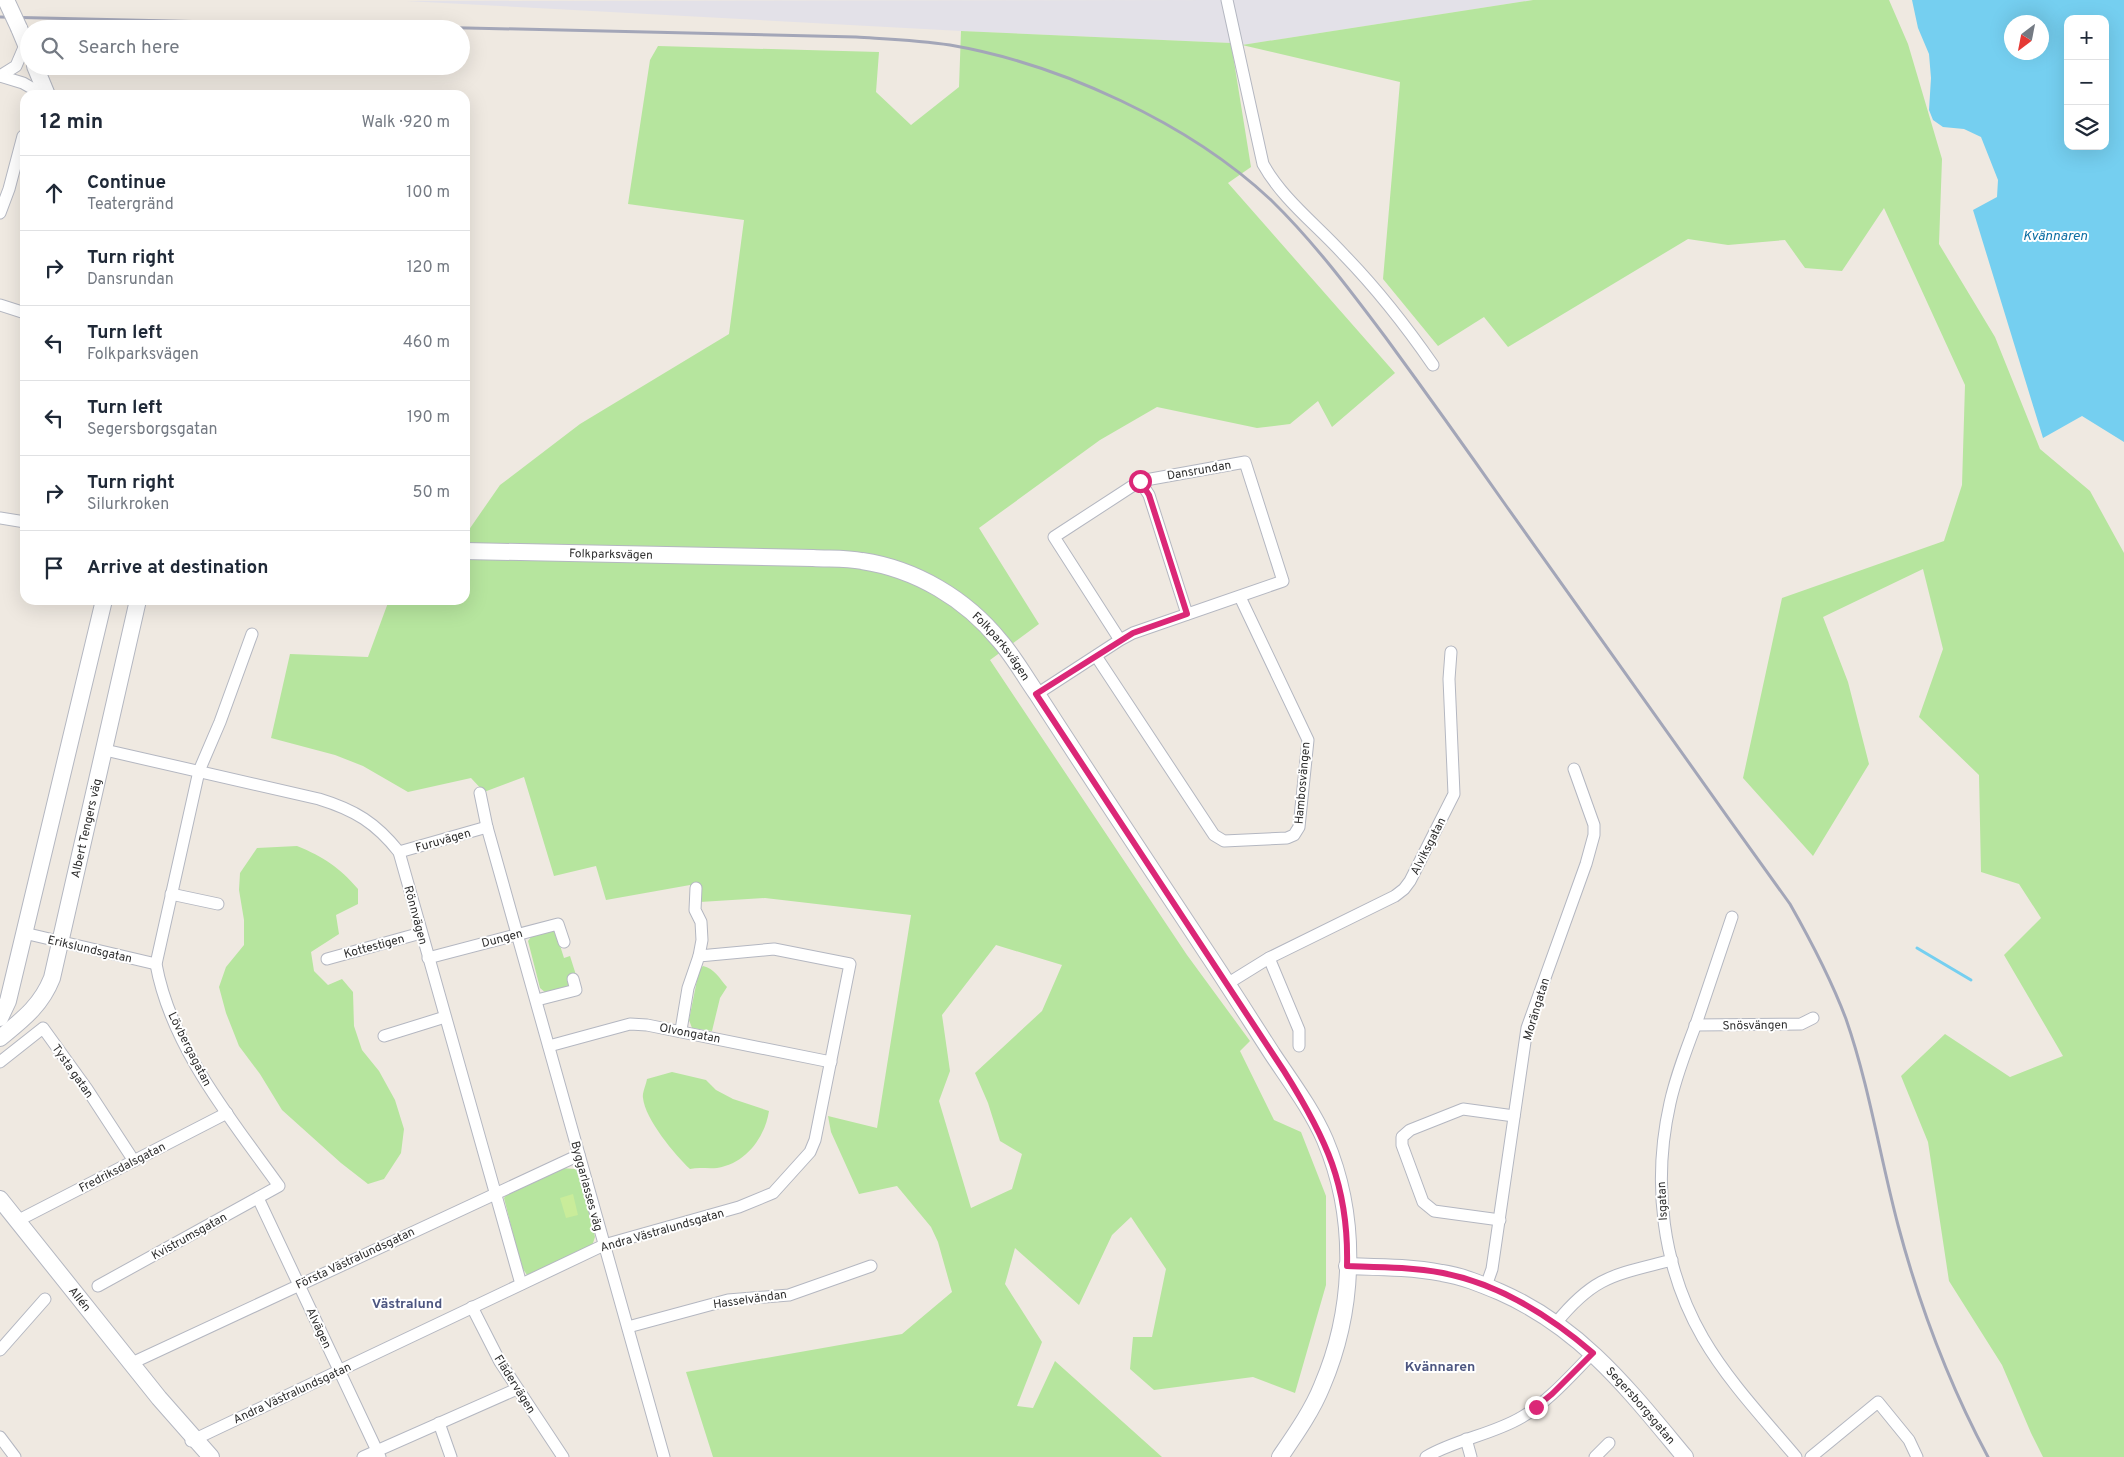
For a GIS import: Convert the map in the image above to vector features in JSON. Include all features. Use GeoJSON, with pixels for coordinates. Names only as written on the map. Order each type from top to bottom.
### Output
{"type":"FeatureCollection","features":[{"type":"Feature","properties":{"kind":"main road"},"geometry":{"type":"LineString","coordinates":[[6,0],[20,30]]}},
{"type":"Feature","properties":{"kind":"main road"},"geometry":{"type":"LineString","coordinates":[[37,75],[43,90]]}},
{"type":"Feature","properties":{"kind":"main road","name":"Folkparksvägen"},"geometry":{"type":"LineString","coordinates":[[470,551],[862,561],[889,566],[933,585],[958,600],[981,620],[1001,642],[1296,1089],[1324,1140],[1342,1195],[1348,1236],[1346,1299],[1340,1331],[1322,1386],[1308,1414],[1280,1457]]}},
{"type":"Feature","properties":{"kind":"main road"},"geometry":{"type":"LineString","coordinates":[[0,1018],[8,1001],[103,605]]}},
{"type":"Feature","properties":{"kind":"main road","name":"Albert Tengers väg"},"geometry":{"type":"LineString","coordinates":[[0,1038],[29,1014],[42,1000],[52,978],[137,605]]}},
{"type":"Feature","properties":{"kind":"main road","name":"Allén"},"geometry":{"type":"LineString","coordinates":[[0,1199],[193,1440],[212,1457]]}},
{"type":"Feature","properties":{"kind":"main road","name":"Segersborgsgatan"},"geometry":{"type":"LineString","coordinates":[[1347,1266],[1436,1272],[1486,1286],[1525,1304],[1556,1323],[1593,1353],[1621,1381],[1685,1457]]}},
{"type":"Feature","properties":{"kind":"main road","name":"Allén"},"geometry":{"type":"LineString","coordinates":[[193,1440],[200,1457]]}},
{"type":"Feature","properties":{"kind":"street"},"geometry":{"type":"LineString","coordinates":[[1227,0],[1263,164],[1272,180],[1345,255],[1398,315],[1433,365]]}},
{"type":"Feature","properties":{"kind":"street"},"geometry":{"type":"LineString","coordinates":[[0,76],[16,66],[20,59]]}},
{"type":"Feature","properties":{"kind":"street"},"geometry":{"type":"LineString","coordinates":[[0,76],[23,83],[36,90]]}},
{"type":"Feature","properties":{"kind":"street"},"geometry":{"type":"LineString","coordinates":[[0,213],[9,189],[20,147]]}},
{"type":"Feature","properties":{"kind":"street"},"geometry":{"type":"LineString","coordinates":[[0,305],[20,311]]}},
{"type":"Feature","properties":{"kind":"street","name":"Dansrundan"},"geometry":{"type":"LineString","coordinates":[[1036,694],[1133,633],[1283,581],[1245,462],[1140,481],[1054,537],[1120,640]]}},
{"type":"Feature","properties":{"kind":"street"},"geometry":{"type":"LineString","coordinates":[[1140,481],[1149,495],[1187,614]]}},
{"type":"Feature","properties":{"kind":"street"},"geometry":{"type":"LineString","coordinates":[[0,518],[20,521]]}},
{"type":"Feature","properties":{"kind":"street","name":"Hambosvängen"},"geometry":{"type":"LineString","coordinates":[[1096,656],[1214,835],[1224,841],[1287,838],[1294,835],[1299,827],[1308,740],[1240,597]]}},
{"type":"Feature","properties":{"kind":"street","name":"Lövbergagatan"},"geometry":{"type":"LineString","coordinates":[[252,634],[220,722],[199,771],[156,964],[161,990],[202,1077],[279,1186]]}},
{"type":"Feature","properties":{"kind":"street","name":"Alviksgatan"},"geometry":{"type":"LineString","coordinates":[[1227,984],[1269,958],[1395,896],[1410,882],[1454,794],[1449,679],[1451,652]]}},
{"type":"Feature","properties":{"kind":"street","name":"Rönnvägen"},"geometry":{"type":"LineString","coordinates":[[105,750],[319,799],[345,807],[369,821],[386,835],[399,852],[521,1284]]}},
{"type":"Feature","properties":{"kind":"street","name":"Morängatan"},"geometry":{"type":"LineString","coordinates":[[1486,1286],[1492,1269],[1500,1220],[1528,1028],[1586,864],[1594,835],[1592,820],[1574,769]]}},
{"type":"Feature","properties":{"kind":"street","name":"Byggarlasses väg"},"geometry":{"type":"LineString","coordinates":[[480,793],[487,827],[664,1457]]}},
{"type":"Feature","properties":{"kind":"street","name":"Furuvägen"},"geometry":{"type":"LineString","coordinates":[[399,852],[487,827]]}},
{"type":"Feature","properties":{"kind":"street"},"geometry":{"type":"LineString","coordinates":[[680,1030],[688,988],[699,956],[702,940],[701,922],[696,910],[696,888]]}},
{"type":"Feature","properties":{"kind":"street"},"geometry":{"type":"LineString","coordinates":[[171,894],[218,904]]}},
{"type":"Feature","properties":{"kind":"street","name":"Isgatan"},"geometry":{"type":"LineString","coordinates":[[1732,917],[1670,1102],[1662,1149],[1662,1208],[1664,1226],[1672,1260],[1686,1302],[1704,1338],[1720,1365],[1796,1457]]}},
{"type":"Feature","properties":{"kind":"street","name":"Dungen"},"geometry":{"type":"LineString","coordinates":[[428,958],[558,924],[564,942]]}},
{"type":"Feature","properties":{"kind":"street","name":"Kottestigen"},"geometry":{"type":"LineString","coordinates":[[327,959],[421,933]]}},
{"type":"Feature","properties":{"kind":"street","name":"Erikslundsgatan"},"geometry":{"type":"LineString","coordinates":[[24,934],[156,964]]}},
{"type":"Feature","properties":{"kind":"street","name":"Andra Västralundsgatan"},"geometry":{"type":"LineString","coordinates":[[193,1440],[604,1245],[739,1207],[773,1193],[810,1152],[815,1140],[850,964],[774,948],[699,956]]}},
{"type":"Feature","properties":{"kind":"street"},"geometry":{"type":"LineString","coordinates":[[1269,958],[1300,1030],[1299,1046]]}},
{"type":"Feature","properties":{"kind":"street"},"geometry":{"type":"LineString","coordinates":[[537,1000],[576,990],[573,979]]}},
{"type":"Feature","properties":{"kind":"street"},"geometry":{"type":"LineString","coordinates":[[384,1036],[446,1017]]}},
{"type":"Feature","properties":{"kind":"street","name":"Snösvängen"},"geometry":{"type":"LineString","coordinates":[[1695,1025],[1801,1024],[1813,1018]]}},
{"type":"Feature","properties":{"kind":"street","name":"Olvongatan"},"geometry":{"type":"LineString","coordinates":[[549,1046],[630,1024],[680,1030],[831,1062]]}},
{"type":"Feature","properties":{"kind":"street","name":"Tysta gatan"},"geometry":{"type":"LineString","coordinates":[[0,1062],[43,1028],[87,1089],[134,1161]]}},
{"type":"Feature","properties":{"kind":"street"},"geometry":{"type":"LineString","coordinates":[[1500,1220],[1434,1211],[1423,1202],[1402,1145],[1402,1137],[1410,1130],[1463,1109],[1514,1116]]}},
{"type":"Feature","properties":{"kind":"street","name":"Fredriksdalsgatan"},"geometry":{"type":"LineString","coordinates":[[17,1221],[227,1113]]}},
{"type":"Feature","properties":{"kind":"street","name":"Första Västralundsgatan"},"geometry":{"type":"LineString","coordinates":[[132,1363],[579,1155]]}},
{"type":"Feature","properties":{"kind":"street","name":"Kvistrumsgatan"},"geometry":{"type":"LineString","coordinates":[[98,1286],[279,1186]]}},
{"type":"Feature","properties":{"kind":"street","name":"Alvägen"},"geometry":{"type":"LineString","coordinates":[[258,1198],[379,1454]]}},
{"type":"Feature","properties":{"kind":"street"},"geometry":{"type":"LineString","coordinates":[[1556,1323],[1580,1296],[1596,1284],[1614,1275],[1672,1260]]}},
{"type":"Feature","properties":{"kind":"street","name":"Hasselvändan"},"geometry":{"type":"LineString","coordinates":[[628,1327],[728,1300],[789,1295],[871,1266]]}},
{"type":"Feature","properties":{"kind":"street"},"geometry":{"type":"LineString","coordinates":[[0,1350],[45,1299]]}},
{"type":"Feature","properties":{"kind":"street","name":"Flädervägen"},"geometry":{"type":"LineString","coordinates":[[472,1307],[500,1362],[563,1457]]}},
{"type":"Feature","properties":{"kind":"street"},"geometry":{"type":"LineString","coordinates":[[1426,1457],[1448,1445],[1506,1425],[1529,1412],[1552,1394],[1593,1353]]}},
{"type":"Feature","properties":{"kind":"street"},"geometry":{"type":"LineString","coordinates":[[363,1457],[379,1454],[440,1423],[517,1389]]}},
{"type":"Feature","properties":{"kind":"street"},"geometry":{"type":"LineString","coordinates":[[1811,1457],[1878,1402],[1909,1440],[1917,1457]]}},
{"type":"Feature","properties":{"kind":"street"},"geometry":{"type":"LineString","coordinates":[[440,1423],[451,1457]]}},
{"type":"Feature","properties":{"kind":"street"},"geometry":{"type":"LineString","coordinates":[[0,1438],[15,1457]]}},
{"type":"Feature","properties":{"kind":"street"},"geometry":{"type":"LineString","coordinates":[[1466,1439],[1471,1457]]}},
{"type":"Feature","properties":{"kind":"street"},"geometry":{"type":"LineString","coordinates":[[1595,1457],[1610,1443]]}},
{"type":"Feature","properties":{"kind":"shaded area"},"geometry":{"type":"Polygon","coordinates":[[[1222,0],[1231,43],[961,31],[406,1],[1222,0]]]}},
{"type":"Feature","properties":{"kind":"shaded area"},"geometry":{"type":"Polygon","coordinates":[[[1233,0],[1533,0],[1242,45],[1233,0]]]}},
{"type":"Feature","properties":{"kind":"green space"},"geometry":{"type":"Polygon","coordinates":[[[1533,0],[1889,0],[1908,44],[1942,159],[1939,244],[1995,337],[2040,449],[2090,491],[2124,553],[2124,1457],[2043,1457],[2002,1365],[1949,1281],[1928,1142],[1901,1076],[1945,1034],[2010,1077],[2063,1056],[2004,955],[2041,918],[2019,884],[1981,872],[1979,775],[1919,717],[1943,649],[1923,569],[1823,617],[1848,682],[1869,764],[1813,856],[1743,778],[1782,598],[1944,541],[1962,485],[1965,385],[1884,208],[1842,271],[1805,268],[1785,240],[1728,245],[1688,239],[1508,347],[1484,317],[1438,346],[1383,279],[1400,82],[1242,45],[1533,0]]]}},
{"type":"Feature","properties":{"kind":"green space"},"geometry":{"type":"Polygon","coordinates":[[[961,31],[1231,43],[1251,167],[1228,183],[1395,373],[1332,427],[1318,401],[1290,424],[1257,428],[1157,407],[1100,440],[979,528],[1039,624],[990,660],[1187,955],[1250,1041],[1240,1051],[1274,1120],[1301,1132],[1326,1196],[1326,1285],[1295,1393],[1253,1377],[1154,1390],[1130,1369],[1133,1337],[1152,1337],[1166,1269],[1131,1217],[1112,1235],[1079,1305],[1015,1248],[1005,1284],[1042,1342],[1017,1406],[1033,1408],[1055,1361],[1162,1457],[713,1457],[686,1372],[902,1334],[952,1292],[938,1242],[931,1227],[897,1186],[859,1194],[831,1132],[828,1116],[877,1128],[911,915],[765,898],[700,902],[690,885],[606,900],[596,866],[554,876],[524,777],[484,792],[471,778],[408,792],[363,766],[335,755],[271,738],[290,654],[368,657],[387,605],[470,605],[470,528],[500,485],[580,424],[729,334],[744,220],[628,204],[650,60],[658,46],[879,52],[876,92],[911,125],[959,87],[961,31]],[[996,945],[942,1015],[950,1071],[939,1101],[971,1208],[1012,1189],[1022,1154],[1000,1141],[988,1103],[975,1073],[1042,1011],[1062,965],[996,945]]]}},
{"type":"Feature","properties":{"kind":"green space"},"geometry":{"type":"Polygon","coordinates":[[[297,846],[330,863],[358,889],[358,904],[336,915],[339,934],[311,952],[314,971],[328,985],[342,979],[353,992],[354,1026],[362,1050],[379,1071],[395,1100],[404,1129],[401,1153],[384,1179],[368,1184],[341,1163],[282,1110],[260,1074],[239,1046],[226,1013],[219,987],[226,967],[244,945],[244,920],[239,890],[240,873],[257,848],[297,846]]]}},
{"type":"Feature","properties":{"kind":"green space"},"geometry":{"type":"Polygon","coordinates":[[[555,930],[564,958],[570,956],[576,975],[570,986],[546,993],[540,988],[528,941],[531,937],[555,930]]]}},
{"type":"Feature","properties":{"kind":"green space"},"geometry":{"type":"Polygon","coordinates":[[[703,966],[714,971],[727,987],[720,998],[712,1031],[692,1028],[689,1020],[699,970],[703,966]]]}},
{"type":"Feature","properties":{"kind":"green space"},"geometry":{"type":"Polygon","coordinates":[[[672,1072],[706,1080],[716,1090],[733,1099],[769,1111],[763,1130],[752,1148],[745,1155],[737,1161],[717,1168],[690,1169],[677,1155],[649,1116],[643,1096],[647,1079],[672,1072]]]}},
{"type":"Feature","properties":{"kind":"green space"},"geometry":{"type":"Polygon","coordinates":[[[561,1168],[575,1169],[580,1173],[595,1237],[592,1246],[527,1275],[521,1266],[504,1198],[507,1194],[561,1168]]]}},
{"type":"Feature","properties":{"kind":"green space"},"geometry":{"type":"Polygon","coordinates":[[[573,1194],[578,1215],[566,1218],[560,1198],[573,1194]]]}},
{"type":"Feature","properties":{"kind":"water","name":"Kvännaren"},"geometry":{"type":"Polygon","coordinates":[[[1912,0],[2124,0],[2124,442],[2082,416],[2043,438],[1973,210],[1997,197],[1998,180],[1981,137],[1964,129],[1943,127],[1933,120],[1929,110],[1931,78],[1929,54],[1918,28],[1912,0]]]}},
{"type":"Feature","properties":{"kind":"waterway"},"geometry":{"type":"LineString","coordinates":[[1917,948],[1971,980]]}},
{"type":"Feature","properties":{"kind":"railway"},"geometry":{"type":"LineString","coordinates":[[0,17],[128,20]]}},
{"type":"Feature","properties":{"kind":"railway"},"geometry":{"type":"LineString","coordinates":[[470,28],[856,37],[938,43],[992,54],[1035,66],[1078,82],[1162,122],[1202,146],[1238,172],[1271,200],[1331,267],[1447,422],[1790,904],[1806,932],[1834,989],[1854,1044],[1868,1095],[1898,1225],[1925,1314],[1960,1401],[1988,1457]]}},
{"type":"Feature","properties":{"kind":"district","name":"Västralund"},"geometry":{"type":"Point","coordinates":[407,1303]}},
{"type":"Feature","properties":{"kind":"district","name":"Kvännaren"},"geometry":{"type":"Point","coordinates":[1440,1366]}},
{"type":"Feature","properties":{"kind":"route"},"geometry":{"type":"LineString","coordinates":[[1140,481],[1149,495],[1187,614],[1133,633],[1036,694],[1296,1089],[1312,1117],[1324,1140],[1339,1180],[1348,1236],[1347,1266],[1399,1268],[1443,1273],[1486,1286],[1544,1315],[1575,1337],[1593,1353],[1552,1394],[1536,1407]]}}]}
